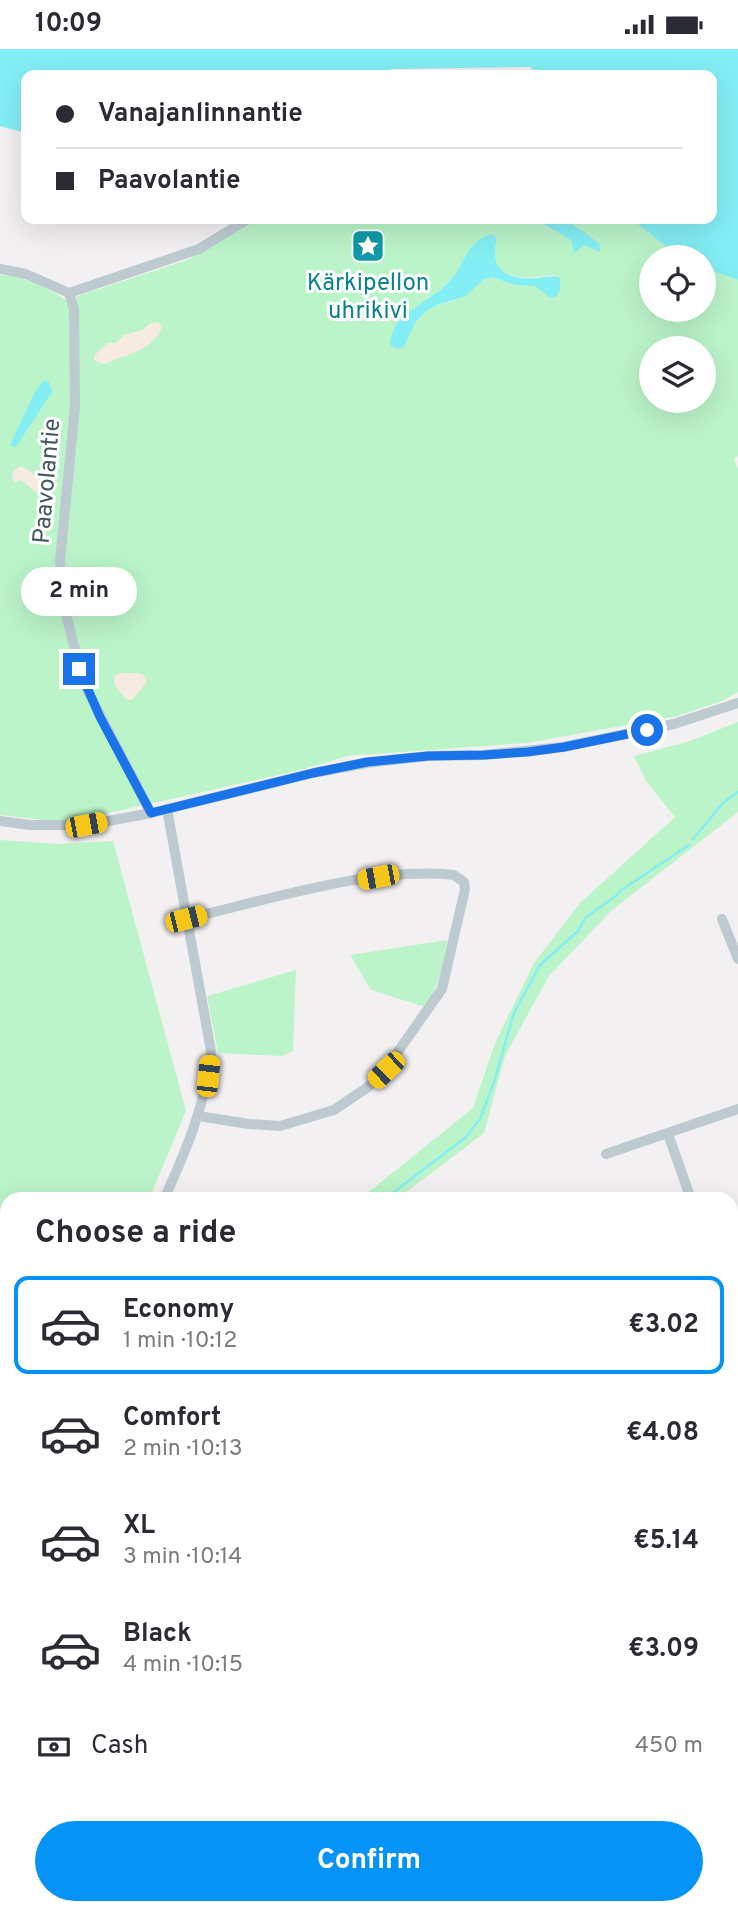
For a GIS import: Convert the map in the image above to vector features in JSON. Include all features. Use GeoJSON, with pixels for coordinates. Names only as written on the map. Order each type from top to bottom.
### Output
{"type":"FeatureCollection","features":[{"type":"Feature","properties":{"kind":"street"},"geometry":{"type":"LineString","coordinates":[[0,269],[26,274],[69,293],[199,249],[240,224]]}},
{"type":"Feature","properties":{"kind":"street","name":"Paavolantie"},"geometry":{"type":"LineString","coordinates":[[69,293],[74,309],[75,407],[60,561],[62,599],[84,684],[151,813]]}},
{"type":"Feature","properties":{"kind":"street"},"geometry":{"type":"LineString","coordinates":[[0,821],[75,826],[151,813],[367,762],[564,747],[674,724],[738,703]]}},
{"type":"Feature","properties":{"kind":"street"},"geometry":{"type":"LineString","coordinates":[[167,809],[211,1051],[198,1116],[167,1192]]}},
{"type":"Feature","properties":{"kind":"street"},"geometry":{"type":"LineString","coordinates":[[186,919],[304,891],[378,877],[454,875],[464,883],[465,889],[442,989],[386,1070],[368,1087],[334,1110],[280,1126],[198,1116]]}},
{"type":"Feature","properties":{"kind":"street"},"geometry":{"type":"LineString","coordinates":[[722,919],[738,959]]}},
{"type":"Feature","properties":{"kind":"street"},"geometry":{"type":"LineString","coordinates":[[606,1154],[738,1109]]}},
{"type":"Feature","properties":{"kind":"street"},"geometry":{"type":"LineString","coordinates":[[668,1134],[689,1192]]}},
{"type":"Feature","properties":{"kind":"green space"},"geometry":{"type":"Polygon","coordinates":[[[248,224],[544,224],[571,240],[574,253],[569,224],[637,224],[665,245],[639,245],[639,322],[716,322],[716,272],[738,280],[738,456],[734,458],[738,470],[738,692],[722,701],[678,716],[527,743],[347,756],[301,770],[82,819],[51,821],[0,815],[0,275],[18,277],[66,300],[187,260],[248,224]],[[491,234],[483,237],[472,247],[445,285],[398,322],[415,323],[425,312],[437,305],[453,301],[491,277],[515,285],[535,286],[550,297],[553,275],[509,275],[496,263],[497,239],[491,234]]]}},
{"type":"Feature","properties":{"kind":"green space"},"geometry":{"type":"Polygon","coordinates":[[[738,722],[738,812],[612,910],[549,976],[505,1056],[484,1133],[406,1192],[369,1192],[473,1108],[495,1043],[534,963],[580,903],[675,817],[646,781],[634,756],[690,741],[738,722]]]}},
{"type":"Feature","properties":{"kind":"green space"},"geometry":{"type":"Polygon","coordinates":[[[0,840],[57,844],[113,841],[186,1111],[152,1192],[0,1192],[0,840]]]}},
{"type":"Feature","properties":{"kind":"green space"},"geometry":{"type":"Polygon","coordinates":[[[447,940],[440,975],[425,1007],[371,990],[350,955],[447,940]]]}},
{"type":"Feature","properties":{"kind":"green space"},"geometry":{"type":"Polygon","coordinates":[[[296,970],[293,1051],[282,1056],[218,1053],[207,996],[296,970]]]}},
{"type":"Feature","properties":{"kind":"sand"},"geometry":{"type":"Polygon","coordinates":[[[157,322],[162,326],[159,334],[146,346],[104,364],[94,360],[94,356],[107,343],[116,343],[124,335],[157,322]]]}},
{"type":"Feature","properties":{"kind":"sand"},"geometry":{"type":"Polygon","coordinates":[[[21,466],[37,476],[56,498],[56,503],[52,505],[21,480],[14,482],[14,470],[21,466]]]}},
{"type":"Feature","properties":{"kind":"sand"},"geometry":{"type":"Polygon","coordinates":[[[120,673],[143,674],[147,682],[132,700],[127,700],[116,686],[114,676],[120,673]]]}},
{"type":"Feature","properties":{"kind":"water"},"geometry":{"type":"Polygon","coordinates":[[[0,49],[738,49],[738,280],[716,272],[716,245],[665,245],[637,224],[717,224],[717,70],[533,70],[530,67],[389,70],[21,70],[21,132],[0,126],[0,49]]]}},
{"type":"Feature","properties":{"kind":"water"},"geometry":{"type":"Polygon","coordinates":[[[544,224],[572,224],[599,243],[600,252],[584,245],[574,253],[571,240],[544,224]]]}},
{"type":"Feature","properties":{"kind":"water"},"geometry":{"type":"Polygon","coordinates":[[[492,234],[497,239],[496,259],[503,272],[518,277],[560,278],[560,290],[556,297],[549,297],[535,286],[515,285],[491,277],[483,280],[466,296],[437,305],[425,312],[415,323],[403,348],[397,349],[390,345],[400,320],[446,284],[472,246],[492,234]]]}},
{"type":"Feature","properties":{"kind":"water"},"geometry":{"type":"Polygon","coordinates":[[[44,380],[49,382],[52,392],[15,448],[10,445],[35,392],[44,380]]]}},
{"type":"Feature","properties":{"kind":"waterway"},"geometry":{"type":"LineString","coordinates":[[693,839],[723,803],[738,792]]}},
{"type":"Feature","properties":{"kind":"waterway"},"geometry":{"type":"LineString","coordinates":[[514,1013],[540,965],[578,931],[586,917],[689,845]]}},
{"type":"Feature","properties":{"kind":"waterway"},"geometry":{"type":"LineString","coordinates":[[394,1192],[466,1137],[480,1119],[514,1013]]}},
{"type":"Feature","properties":{"kind":"place","name":"Kärkipellon uhrikivi"},"geometry":{"type":"Point","coordinates":[368,246]}},
{"type":"Feature","properties":{"kind":"route"},"geometry":{"type":"LineString","coordinates":[[79,669],[100,717],[151,813],[367,762],[428,756],[528,752],[647,730]]}}]}
